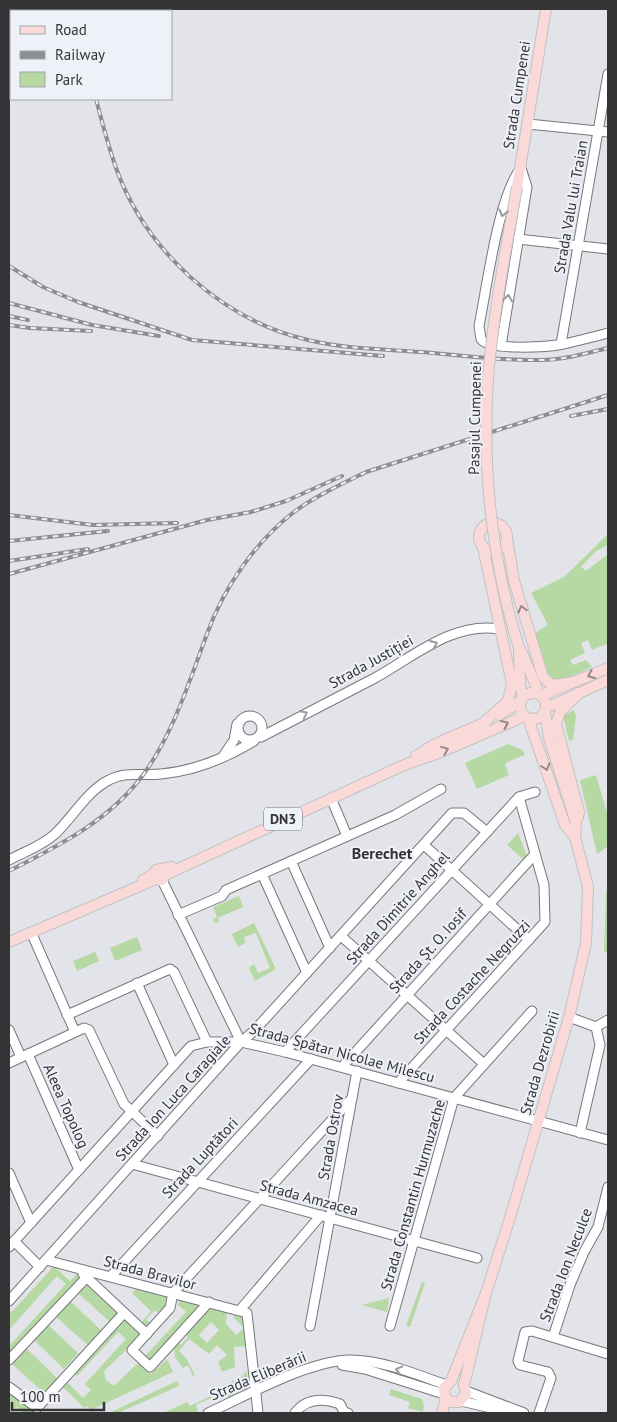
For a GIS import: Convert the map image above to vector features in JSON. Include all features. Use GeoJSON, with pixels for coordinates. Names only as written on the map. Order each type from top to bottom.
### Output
{"type":"FeatureCollection","features":[{"type":"Feature","properties":{"kind":"main road","name":"Strada Cumpenei"},"geometry":{"type":"LineString","coordinates":[[517,187],[546,9]]}},
{"type":"Feature","properties":{"kind":"main road","name":"Pasajul Cumpenei"},"geometry":{"type":"LineString","coordinates":[[517,187],[493,334],[487,403],[487,454],[498,561],[506,602],[519,648]]}},
{"type":"Feature","properties":{"kind":"main road"},"geometry":{"type":"LineString","coordinates":[[482,724],[504,706],[511,693],[512,679],[499,629],[483,547],[479,540],[480,531],[484,525],[491,522],[504,528],[514,581],[536,656],[547,682],[556,685],[574,682]]}},
{"type":"Feature","properties":{"kind":"main road"},"geometry":{"type":"LineString","coordinates":[[483,547],[496,550],[503,546],[507,540]]}},
{"type":"Feature","properties":{"kind":"main road"},"geometry":{"type":"LineString","coordinates":[[504,643],[511,652],[520,672]]}},
{"type":"Feature","properties":{"kind":"main road"},"geometry":{"type":"LineString","coordinates":[[519,648],[521,709],[527,717]]}},
{"type":"Feature","properties":{"kind":"main road"},"geometry":{"type":"LineString","coordinates":[[519,648],[546,710]]}},
{"type":"Feature","properties":{"kind":"main road"},"geometry":{"type":"LineString","coordinates":[[534,680],[536,656]]}},
{"type":"Feature","properties":{"kind":"main road","name":"DN3"},"geometry":{"type":"LineString","coordinates":[[404,765],[436,744],[482,724],[530,693],[540,694],[608,668]]}},
{"type":"Feature","properties":{"kind":"main road","name":"DN3"},"geometry":{"type":"LineString","coordinates":[[9,942],[160,876],[404,765],[527,717],[538,718],[546,710],[608,680]]}},
{"type":"Feature","properties":{"kind":"main road"},"geometry":{"type":"LineString","coordinates":[[576,823],[579,812],[556,724],[560,712],[579,693]]}},
{"type":"Feature","properties":{"kind":"main road","name":"Strada Dezrobirii"},"geometry":{"type":"LineString","coordinates":[[454,1413],[463,1395],[486,1293],[569,1017],[583,960],[589,924],[588,887],[575,838],[576,823],[549,738],[546,710]]}},
{"type":"Feature","properties":{"kind":"main road","name":"Strada Dezrobirii"},"geometry":{"type":"LineString","coordinates":[[527,717],[565,824],[575,838]]}},
{"type":"Feature","properties":{"kind":"main road","name":"DN3"},"geometry":{"type":"LineString","coordinates":[[92,905],[132,885],[160,876],[188,860],[235,841]]}},
{"type":"Feature","properties":{"kind":"main road"},"geometry":{"type":"LineString","coordinates":[[132,885],[156,868],[188,860]]}},
{"type":"Feature","properties":{"kind":"main road","name":"Strada Dezrobirii"},"geometry":{"type":"LineString","coordinates":[[442,1413],[447,1390],[486,1293]]}},
{"type":"Feature","properties":{"kind":"main road"},"geometry":{"type":"LineString","coordinates":[[457,1381],[463,1395],[454,1403],[447,1390],[457,1381]]}},
{"type":"Feature","properties":{"kind":"street","name":"Strada Valu lui Traian"},"geometry":{"type":"LineString","coordinates":[[561,344],[608,74]]}},
{"type":"Feature","properties":{"kind":"street"},"geometry":{"type":"LineString","coordinates":[[528,124],[608,132]]}},
{"type":"Feature","properties":{"kind":"street"},"geometry":{"type":"LineString","coordinates":[[501,346],[527,187],[521,168]]}},
{"type":"Feature","properties":{"kind":"street"},"geometry":{"type":"LineString","coordinates":[[521,168],[510,186],[479,326],[484,343],[501,346],[561,344],[608,333]]}},
{"type":"Feature","properties":{"kind":"street"},"geometry":{"type":"LineString","coordinates":[[518,239],[608,249]]}},
{"type":"Feature","properties":{"kind":"street","name":"Strada Justiției"},"geometry":{"type":"LineString","coordinates":[[9,860],[53,836],[98,787],[108,780],[129,774],[160,774],[191,769],[257,739],[376,677],[428,646],[473,630],[499,629]]}},
{"type":"Feature","properties":{"kind":"street"},"geometry":{"type":"LineString","coordinates":[[223,756],[234,740],[237,724],[244,716],[253,716],[263,728],[257,739],[243,736],[237,724]]}},
{"type":"Feature","properties":{"kind":"street"},"geometry":{"type":"LineString","coordinates":[[178,915],[222,896],[226,890],[395,815],[442,789]]}},
{"type":"Feature","properties":{"kind":"street"},"geometry":{"type":"LineString","coordinates":[[535,792],[518,797],[535,854]]}},
{"type":"Feature","properties":{"kind":"street","name":"Strada Dimitrie Anghel"},"geometry":{"type":"LineString","coordinates":[[286,1052],[518,797]]}},
{"type":"Feature","properties":{"kind":"street"},"geometry":{"type":"LineString","coordinates":[[330,798],[347,836]]}},
{"type":"Feature","properties":{"kind":"street","name":"Strada Ion Luca Caragiale"},"geometry":{"type":"LineString","coordinates":[[9,1301],[241,1042],[254,1031],[452,813],[464,813],[487,832]]}},
{"type":"Feature","properties":{"kind":"street"},"geometry":{"type":"LineString","coordinates":[[424,845],[529,940]]}},
{"type":"Feature","properties":{"kind":"street","name":"Strada Șt. O. Iosif"},"geometry":{"type":"LineString","coordinates":[[342,1067],[535,854]]}},
{"type":"Feature","properties":{"kind":"street","name":"Strada Costache Negruzzi"},"geometry":{"type":"LineString","coordinates":[[398,1083],[545,922],[544,885],[535,854]]}},
{"type":"Feature","properties":{"kind":"street"},"geometry":{"type":"LineString","coordinates":[[291,861],[330,948]]}},
{"type":"Feature","properties":{"kind":"street"},"geometry":{"type":"LineString","coordinates":[[262,874],[307,973]]}},
{"type":"Feature","properties":{"kind":"street","name":"Strada Spătar Nicolae Milescu"},"geometry":{"type":"LineString","coordinates":[[160,876],[241,1042],[311,1058],[608,1140]]}},
{"type":"Feature","properties":{"kind":"street"},"geometry":{"type":"LineString","coordinates":[[31,932],[75,1032]]}},
{"type":"Feature","properties":{"kind":"street"},"geometry":{"type":"LineString","coordinates":[[341,936],[484,1064]]}},
{"type":"Feature","properties":{"kind":"street"},"geometry":{"type":"LineString","coordinates":[[67,1016],[170,969],[174,972],[207,1042]]}},
{"type":"Feature","properties":{"kind":"street"},"geometry":{"type":"LineString","coordinates":[[137,983],[174,1065]]}},
{"type":"Feature","properties":{"kind":"street","name":"Strada Constantin Hurmuzache"},"geometry":{"type":"LineString","coordinates":[[390,1326],[454,1098],[532,1011]]}},
{"type":"Feature","properties":{"kind":"street"},"geometry":{"type":"LineString","coordinates":[[569,1017],[596,1027]]}},
{"type":"Feature","properties":{"kind":"street"},"geometry":{"type":"LineString","coordinates":[[596,1027],[608,1020]]}},
{"type":"Feature","properties":{"kind":"street"},"geometry":{"type":"LineString","coordinates":[[580,1132],[600,1045],[596,1027]]}},
{"type":"Feature","properties":{"kind":"street"},"geometry":{"type":"LineString","coordinates":[[9,1063],[84,1028],[90,1030],[124,1104],[158,1136]]}},
{"type":"Feature","properties":{"kind":"street","name":"Aleea Topolog"},"geometry":{"type":"LineString","coordinates":[[9,1030],[24,1056],[79,1170]]}},
{"type":"Feature","properties":{"kind":"street","name":"Aleea Topolog"},"geometry":{"type":"LineString","coordinates":[[12,1244],[191,1046],[207,1042],[241,1042]]}},
{"type":"Feature","properties":{"kind":"street","name":"Strada Luptători"},"geometry":{"type":"LineString","coordinates":[[111,1276],[311,1058]]}},
{"type":"Feature","properties":{"kind":"street","name":"Strada Ostrov"},"geometry":{"type":"LineString","coordinates":[[310,1326],[325,1216],[357,1071]]}},
{"type":"Feature","properties":{"kind":"street"},"geometry":{"type":"LineString","coordinates":[[209,1302],[150,1367],[132,1350],[170,1308],[173,1293],[352,1098]]}},
{"type":"Feature","properties":{"kind":"street","name":"Strada Amzacea"},"geometry":{"type":"LineString","coordinates":[[132,1164],[477,1258]]}},
{"type":"Feature","properties":{"kind":"street"},"geometry":{"type":"LineString","coordinates":[[9,1172],[31,1223]]}},
{"type":"Feature","properties":{"kind":"street","name":"Strada Ion Neculce"},"geometry":{"type":"LineString","coordinates":[[539,1413],[551,1378],[548,1372],[520,1365],[518,1361],[525,1332],[532,1331],[553,1337],[570,1285],[584,1252],[598,1227],[608,1187]]}},
{"type":"Feature","properties":{"kind":"street"},"geometry":{"type":"LineString","coordinates":[[258,1413],[243,1312],[325,1216]]}},
{"type":"Feature","properties":{"kind":"street"},"geometry":{"type":"LineString","coordinates":[[12,1244],[43,1263]]}},
{"type":"Feature","properties":{"kind":"street","name":"Strada Bravilor"},"geometry":{"type":"LineString","coordinates":[[43,1263],[75,1267],[243,1312]]}},
{"type":"Feature","properties":{"kind":"street"},"geometry":{"type":"LineString","coordinates":[[75,1267],[146,1334]]}},
{"type":"Feature","properties":{"kind":"street"},"geometry":{"type":"LineString","coordinates":[[9,1360],[86,1278]]}},
{"type":"Feature","properties":{"kind":"street"},"geometry":{"type":"LineString","coordinates":[[9,1387],[37,1408],[124,1313]]}},
{"type":"Feature","properties":{"kind":"street"},"geometry":{"type":"LineString","coordinates":[[553,1337],[608,1354]]}},
{"type":"Feature","properties":{"kind":"street","name":"Strada Eliberării"},"geometry":{"type":"LineString","coordinates":[[208,1413],[319,1365],[351,1360],[402,1370],[447,1390]]}},
{"type":"Feature","properties":{"kind":"street"},"geometry":{"type":"LineString","coordinates":[[463,1395],[491,1408],[508,1408],[524,1413]]}},
{"type":"Feature","properties":{"kind":"street"},"geometry":{"type":"LineString","coordinates":[[294,1413],[301,1404],[323,1400],[340,1404],[344,1412],[348,1413]]}},
{"type":"Feature","properties":{"kind":"green space"},"geometry":{"type":"Polygon","coordinates":[[[608,534],[608,545],[595,552],[581,567],[586,571],[608,554],[608,648],[606,644],[592,650],[588,640],[581,643],[585,653],[570,660],[573,665],[586,660],[592,667],[568,678],[555,680],[547,675],[533,634],[548,625],[531,593],[564,577],[608,534]]]}},
{"type":"Feature","properties":{"kind":"green space"},"geometry":{"type":"Polygon","coordinates":[[[574,710],[576,716],[573,740],[569,741],[563,716],[574,710]]]}},
{"type":"Feature","properties":{"kind":"green space"},"geometry":{"type":"Polygon","coordinates":[[[508,744],[523,750],[525,755],[507,762],[505,765],[509,775],[477,789],[465,763],[508,744]]]}},
{"type":"Feature","properties":{"kind":"green space"},"geometry":{"type":"Polygon","coordinates":[[[596,775],[608,816],[608,846],[597,854],[580,780],[596,775]]]}},
{"type":"Feature","properties":{"kind":"green space"},"geometry":{"type":"Polygon","coordinates":[[[518,833],[527,856],[523,859],[507,845],[518,833]]]}},
{"type":"Feature","properties":{"kind":"green space"},"geometry":{"type":"Polygon","coordinates":[[[606,890],[608,895],[608,953],[604,952],[606,890]]]}},
{"type":"Feature","properties":{"kind":"green space"},"geometry":{"type":"Polygon","coordinates":[[[239,896],[243,907],[218,918],[219,922],[215,923],[213,919],[217,917],[213,907],[239,896]]]}},
{"type":"Feature","properties":{"kind":"green space"},"geometry":{"type":"Polygon","coordinates":[[[254,923],[276,969],[255,981],[249,968],[254,964],[258,973],[270,968],[256,933],[244,937],[245,943],[238,947],[232,934],[254,923]]]}},
{"type":"Feature","properties":{"kind":"green space"},"geometry":{"type":"Polygon","coordinates":[[[137,937],[142,950],[115,961],[110,948],[137,937]]]}},
{"type":"Feature","properties":{"kind":"green space"},"geometry":{"type":"Polygon","coordinates":[[[95,952],[99,961],[77,971],[73,961],[95,952]]]}},
{"type":"Feature","properties":{"kind":"green space"},"geometry":{"type":"Polygon","coordinates":[[[54,1266],[70,1281],[77,1274],[118,1314],[110,1322],[77,1292],[69,1300],[102,1331],[89,1346],[55,1316],[47,1324],[78,1353],[64,1369],[34,1340],[26,1348],[58,1379],[45,1394],[11,1363],[9,1365],[9,1346],[66,1284],[57,1276],[9,1330],[9,1315],[54,1266]]]}},
{"type":"Feature","properties":{"kind":"green space"},"geometry":{"type":"Polygon","coordinates":[[[422,1282],[425,1283],[410,1327],[406,1326],[422,1282]]]}},
{"type":"Feature","properties":{"kind":"green space"},"geometry":{"type":"Polygon","coordinates":[[[139,1286],[170,1298],[160,1312],[154,1311],[146,1319],[150,1324],[147,1327],[142,1322],[151,1311],[132,1293],[139,1286]]]}},
{"type":"Feature","properties":{"kind":"green space"},"geometry":{"type":"Polygon","coordinates":[[[389,1298],[387,1312],[362,1305],[389,1298]]]}},
{"type":"Feature","properties":{"kind":"green space"},"geometry":{"type":"Polygon","coordinates":[[[179,1301],[199,1305],[200,1309],[150,1364],[135,1351],[137,1349],[145,1356],[186,1312],[178,1305],[179,1301]]]}},
{"type":"Feature","properties":{"kind":"green space"},"geometry":{"type":"Polygon","coordinates":[[[208,1307],[227,1312],[226,1324],[236,1335],[244,1328],[233,1317],[236,1312],[247,1318],[247,1346],[234,1347],[235,1367],[222,1372],[218,1362],[227,1355],[217,1345],[209,1354],[189,1339],[179,1351],[186,1358],[195,1375],[193,1376],[188,1365],[183,1368],[175,1357],[174,1348],[177,1343],[181,1345],[188,1337],[185,1334],[208,1307]],[[211,1322],[199,1335],[207,1343],[219,1330],[211,1322]]]}},
{"type":"Feature","properties":{"kind":"green space"},"geometry":{"type":"Polygon","coordinates":[[[123,1319],[142,1335],[104,1371],[106,1380],[114,1386],[139,1362],[151,1374],[167,1359],[173,1372],[93,1409],[95,1413],[91,1413],[88,1406],[84,1408],[63,1387],[67,1382],[83,1398],[91,1390],[85,1384],[126,1339],[118,1332],[77,1376],[74,1373],[123,1319]]]}},
{"type":"Feature","properties":{"kind":"green space"},"geometry":{"type":"Polygon","coordinates":[[[247,1371],[248,1390],[228,1400],[225,1392],[196,1405],[198,1413],[163,1413],[187,1402],[190,1406],[222,1391],[220,1387],[240,1378],[247,1371]]]}},
{"type":"Feature","properties":{"kind":"green space"},"geometry":{"type":"Polygon","coordinates":[[[177,1381],[179,1386],[118,1413],[109,1413],[177,1381]]]}},
{"type":"Feature","properties":{"kind":"green space"},"geometry":{"type":"Polygon","coordinates":[[[391,1389],[422,1399],[423,1412],[408,1408],[410,1402],[389,1395],[391,1389]]]}},
{"type":"Feature","properties":{"kind":"green space"},"geometry":{"type":"Polygon","coordinates":[[[10,1390],[34,1412],[23,1413],[17,1407],[9,1413],[10,1390]]]}},
{"type":"Feature","properties":{"kind":"railway"},"geometry":{"type":"LineString","coordinates":[[96,100],[116,168],[129,198],[147,227],[167,254],[191,278],[217,299],[246,316],[276,330],[308,340],[364,348],[526,360],[558,359],[608,348]]}},
{"type":"Feature","properties":{"kind":"railway"},"geometry":{"type":"LineString","coordinates":[[9,266],[43,287],[78,302],[192,340],[383,356]]}},
{"type":"Feature","properties":{"kind":"railway"},"geometry":{"type":"LineString","coordinates":[[9,303],[92,325],[159,336]]}},
{"type":"Feature","properties":{"kind":"railway"},"geometry":{"type":"LineString","coordinates":[[9,316],[28,320]]}},
{"type":"Feature","properties":{"kind":"railway"},"geometry":{"type":"LineString","coordinates":[[9,325],[91,331]]}},
{"type":"Feature","properties":{"kind":"railway"},"geometry":{"type":"LineString","coordinates":[[9,871],[64,842],[99,819],[115,806],[143,775],[172,725],[214,617],[231,584],[266,537],[294,512],[320,495],[366,472],[608,395]]}},
{"type":"Feature","properties":{"kind":"railway"},"geometry":{"type":"LineString","coordinates":[[571,416],[608,409]]}},
{"type":"Feature","properties":{"kind":"railway"},"geometry":{"type":"LineString","coordinates":[[9,574],[207,520],[251,512],[286,501],[342,476]]}},
{"type":"Feature","properties":{"kind":"railway"},"geometry":{"type":"LineString","coordinates":[[9,515],[93,525],[177,523]]}},
{"type":"Feature","properties":{"kind":"railway"},"geometry":{"type":"LineString","coordinates":[[9,541],[108,531]]}},
{"type":"Feature","properties":{"kind":"railway"},"geometry":{"type":"LineString","coordinates":[[9,561],[88,549]]}},
{"type":"Feature","properties":{"kind":"district","name":"Berechet"},"geometry":{"type":"Point","coordinates":[382,853]}}]}
